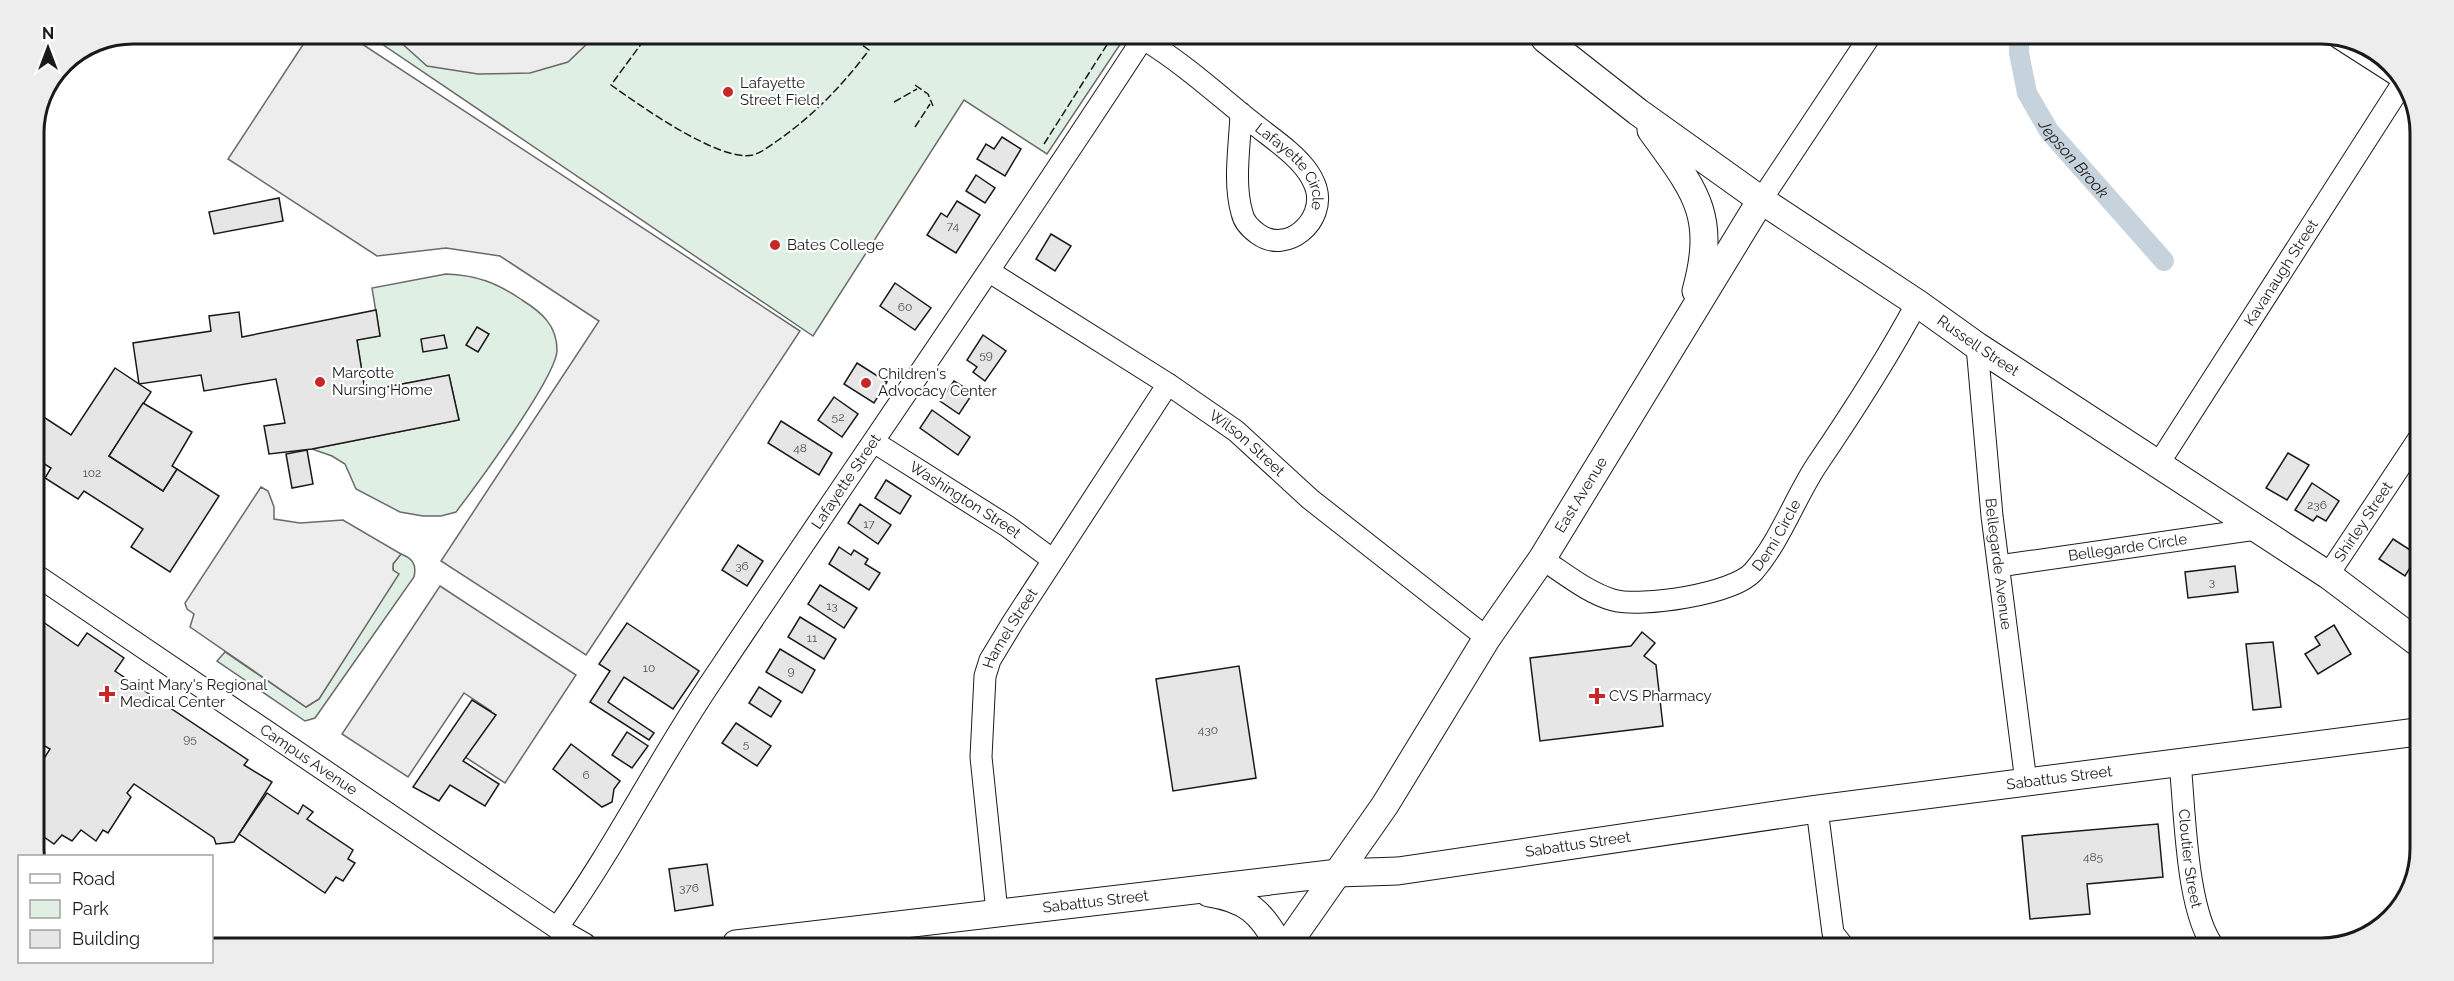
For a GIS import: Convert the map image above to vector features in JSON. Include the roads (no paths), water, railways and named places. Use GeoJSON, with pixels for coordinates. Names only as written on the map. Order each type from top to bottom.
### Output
{"type":"FeatureCollection","features":[{"type":"Feature","properties":{"kind":"main road","name":"Russell Street"},"geometry":{"type":"LineString","coordinates":[[1550,43],[1638,112],[1761,200],[1917,303],[1977,346],[2328,575],[2410,637]]}},
{"type":"Feature","properties":{"kind":"main road"},"geometry":{"type":"LineString","coordinates":[[1638,112],[1696,196],[1705,228],[1704,261],[1687,320]]}},
{"type":"Feature","properties":{"kind":"main road","name":"East Avenue"},"geometry":{"type":"LineString","coordinates":[[1292,938],[1385,805],[1487,638],[1542,559],[1761,200]]}},
{"type":"Feature","properties":{"kind":"main road","name":"Sabattus Street"},"geometry":{"type":"LineString","coordinates":[[785,938],[1338,873],[1398,871],[1817,809],[2410,733]]}},
{"type":"Feature","properties":{"kind":"main road"},"geometry":{"type":"LineString","coordinates":[[1190,890],[1226,895],[1245,902],[1261,916],[1275,938]]}},
{"type":"Feature","properties":{"kind":"street","name":"Lafayette Street"},"geometry":{"type":"LineString","coordinates":[[557,928],[711,681],[990,272],[1048,179],[1140,43]]}},
{"type":"Feature","properties":{"kind":"street","name":"Lafayette Circle"},"geometry":{"type":"LineString","coordinates":[[1148,43],[1241,113],[1306,168],[1316,187],[1314,213],[1302,231],[1284,241],[1276,242],[1263,238],[1246,223],[1242,213],[1238,186],[1241,113]]}},
{"type":"Feature","properties":{"kind":"street","name":"East Avenue"},"geometry":{"type":"LineString","coordinates":[[1761,200],[1865,43]]}},
{"type":"Feature","properties":{"kind":"street","name":"Kavanaugh Street"},"geometry":{"type":"LineString","coordinates":[[2159,464],[2398,87]]}},
{"type":"Feature","properties":{"kind":"street","name":"Wilson Street"},"geometry":{"type":"LineString","coordinates":[[990,272],[1168,384],[1236,431],[1310,499],[1487,638]]}},
{"type":"Feature","properties":{"kind":"street","name":"Demi Circle"},"geometry":{"type":"LineString","coordinates":[[1542,559],[1600,596],[1622,601],[1645,602],[1696,594],[1738,584],[1752,573],[1788,518],[1815,468],[1897,340],[1917,303]]}},
{"type":"Feature","properties":{"kind":"street","name":"Bellegarde Avenue"},"geometry":{"type":"LineString","coordinates":[[1977,346],[1988,481],[2026,782]]}},
{"type":"Feature","properties":{"kind":"street","name":"Hamel Street"},"geometry":{"type":"LineString","coordinates":[[997,912],[981,757],[985,676],[990,660],[1013,621],[1168,384]]}},
{"type":"Feature","properties":{"kind":"street","name":"Washington Street"},"geometry":{"type":"LineString","coordinates":[[874,442],[998,519],[1053,560]]}},
{"type":"Feature","properties":{"kind":"street","name":"Shirley Street"},"geometry":{"type":"LineString","coordinates":[[2328,575],[2410,452]]}},
{"type":"Feature","properties":{"kind":"street","name":"Bellegarde Circle"},"geometry":{"type":"LineString","coordinates":[[1999,566],[2256,529]]}},
{"type":"Feature","properties":{"kind":"street","name":"Campus Avenue"},"geometry":{"type":"LineString","coordinates":[[44,580],[574,938]]}},
{"type":"Feature","properties":{"kind":"street","name":"Cloutier Street"},"geometry":{"type":"LineString","coordinates":[[2180,763],[2193,887],[2201,923],[2207,938]]}},
{"type":"Feature","properties":{"kind":"street"},"geometry":{"type":"LineString","coordinates":[[1817,809],[1833,933],[1837,938]]}},
{"type":"Feature","properties":{"kind":"waterway","name":"Jepson Brook"},"geometry":{"type":"LineString","coordinates":[[2019,43],[2027,93],[2049,131],[2164,261]]}},
{"type":"Feature","properties":{"kind":"place","name":"Lafayette Street Field"},"geometry":{"type":"Point","coordinates":[728,92]}},
{"type":"Feature","properties":{"kind":"place","name":"Bates College"},"geometry":{"type":"Point","coordinates":[775,245]}},
{"type":"Feature","properties":{"kind":"place","name":"Marcotte Nursing Home"},"geometry":{"type":"Point","coordinates":[320,382]}},
{"type":"Feature","properties":{"kind":"place","name":"Children's Advocacy Center"},"geometry":{"type":"Point","coordinates":[866,383]}},
{"type":"Feature","properties":{"kind":"place","name":"Saint Mary's Regional Medical Center"},"geometry":{"type":"Point","coordinates":[107,694]}},
{"type":"Feature","properties":{"kind":"place","name":"CVS Pharmacy"},"geometry":{"type":"Point","coordinates":[1597,696]}}]}
